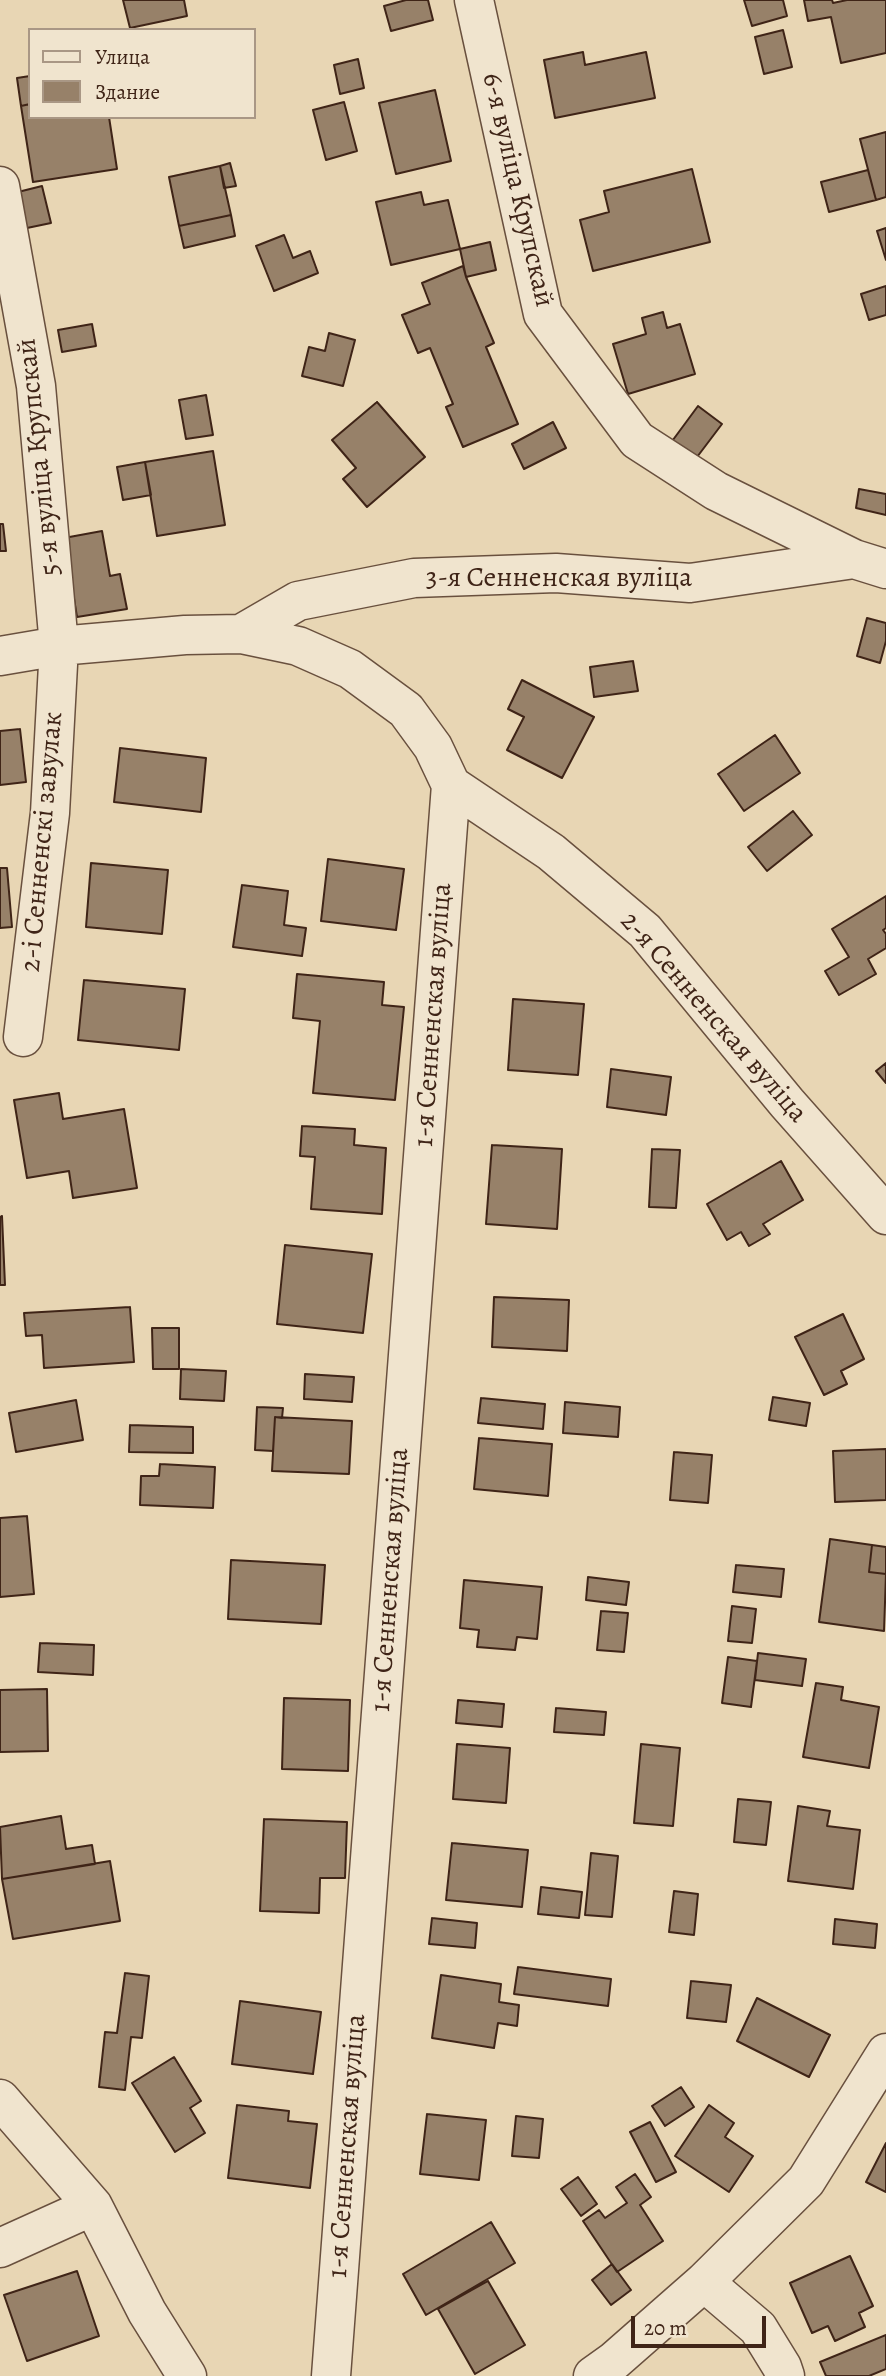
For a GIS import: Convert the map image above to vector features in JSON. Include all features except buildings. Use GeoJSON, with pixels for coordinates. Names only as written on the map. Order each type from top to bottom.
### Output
{"type":"FeatureCollection","features":[{"type":"Feature","properties":{"kind":"street","name":"6-я вуліца Крупскай"},"geometry":{"type":"LineString","coordinates":[[474,0],[543,314],[637,440],[716,491],[870,564]]}},
{"type":"Feature","properties":{"kind":"street","name":"5-я вуліца Крупскай"},"geometry":{"type":"LineString","coordinates":[[0,186],[36,386],[59,646]]}},
{"type":"Feature","properties":{"kind":"street","name":"3-я Сенненская вуліца"},"geometry":{"type":"LineString","coordinates":[[241,634],[298,601],[414,578],[556,573],[690,583],[870,564]]}},
{"type":"Feature","properties":{"kind":"street"},"geometry":{"type":"LineString","coordinates":[[0,656],[59,646],[185,635],[241,634],[298,646],[350,669],[406,710],[433,747],[451,785]]}},
{"type":"Feature","properties":{"kind":"street","name":"2-і Сенненскі завулак"},"geometry":{"type":"LineString","coordinates":[[23,1037],[50,813],[59,646]]}},
{"type":"Feature","properties":{"kind":"street","name":"2-я Сенненская вуліца"},"geometry":{"type":"LineString","coordinates":[[451,785],[551,852],[645,931],[787,1103],[886,1215]]}},
{"type":"Feature","properties":{"kind":"street","name":"1-я Сенненская вуліца"},"geometry":{"type":"LineString","coordinates":[[331,2376],[451,785]]}},
{"type":"Feature","properties":{"kind":"street"},"geometry":{"type":"LineString","coordinates":[[593,2376],[614,2361],[704,2282],[806,2181],[886,2053]]}},
{"type":"Feature","properties":{"kind":"street"},"geometry":{"type":"LineString","coordinates":[[0,2099],[93,2206],[147,2312],[187,2376]]}},
{"type":"Feature","properties":{"kind":"street"},"geometry":{"type":"LineString","coordinates":[[0,2248],[93,2206]]}},
{"type":"Feature","properties":{"kind":"street"},"geometry":{"type":"LineString","coordinates":[[704,2282],[758,2328],[785,2376]]}}]}
